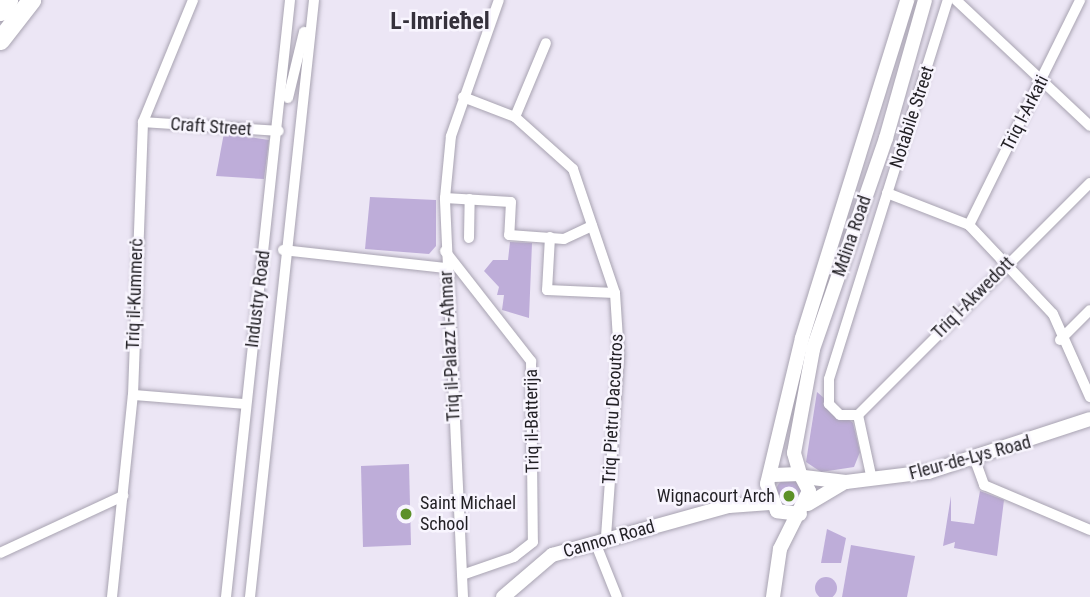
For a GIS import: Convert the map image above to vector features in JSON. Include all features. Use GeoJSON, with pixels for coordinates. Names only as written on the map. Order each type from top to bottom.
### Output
{"type":"FeatureCollection","features":[{"type":"Feature","properties":{"kind":"highway"},"geometry":{"type":"LineString","coordinates":[[0,11],[8,0]]}},
{"type":"Feature","properties":{"kind":"highway"},"geometry":{"type":"LineString","coordinates":[[0,40],[31,0]]}},
{"type":"Feature","properties":{"kind":"main road","name":"Mdina Road"},"geometry":{"type":"LineString","coordinates":[[770,480],[802,338],[907,0]]}},
{"type":"Feature","properties":{"kind":"main road","name":"Mdina Road"},"geometry":{"type":"LineString","coordinates":[[804,509],[802,476],[794,453],[813,349],[886,138],[925,0]]}},
{"type":"Feature","properties":{"kind":"main road","name":"Fleur-de-Lys Road"},"geometry":{"type":"LineString","coordinates":[[770,480],[786,469],[802,476],[846,482],[872,480],[975,460],[1090,419]]}},
{"type":"Feature","properties":{"kind":"main road","name":"Cannon Road"},"geometry":{"type":"LineString","coordinates":[[729,506],[770,480]]}},
{"type":"Feature","properties":{"kind":"main road"},"geometry":{"type":"LineString","coordinates":[[770,480],[780,550],[773,597]]}},
{"type":"Feature","properties":{"kind":"main road","name":"Fleur-de-Lys Road"},"geometry":{"type":"LineString","coordinates":[[804,509],[846,482]]}},
{"type":"Feature","properties":{"kind":"main road","name":"Cannon Road"},"geometry":{"type":"LineString","coordinates":[[503,597],[534,565],[601,540],[729,506],[804,509]]}},
{"type":"Feature","properties":{"kind":"main road"},"geometry":{"type":"LineString","coordinates":[[780,550],[804,509]]}},
{"type":"Feature","properties":{"kind":"street","name":"Triq il-Kummerċ"},"geometry":{"type":"LineString","coordinates":[[112,597],[133,396],[143,122],[193,0]]}},
{"type":"Feature","properties":{"kind":"street","name":"Industry Road"},"geometry":{"type":"LineString","coordinates":[[226,597],[245,404],[279,131],[290,0]]}},
{"type":"Feature","properties":{"kind":"street","name":"Industry Road"},"geometry":{"type":"LineString","coordinates":[[250,597],[283,250],[313,0]]}},
{"type":"Feature","properties":{"kind":"street"},"geometry":{"type":"LineString","coordinates":[[279,131],[313,0]]}},
{"type":"Feature","properties":{"kind":"street","name":"Triq il-Palazz l-Aħmar"},"geometry":{"type":"LineString","coordinates":[[463,597],[445,268],[445,198],[451,136],[499,0]]}},
{"type":"Feature","properties":{"kind":"street","name":"Notabile Street"},"geometry":{"type":"LineString","coordinates":[[858,415],[840,415],[827,394],[948,0]]}},
{"type":"Feature","properties":{"kind":"street"},"geometry":{"type":"LineString","coordinates":[[956,0],[1090,126]]}},
{"type":"Feature","properties":{"kind":"street","name":"Triq l-Arkati"},"geometry":{"type":"LineString","coordinates":[[969,225],[1080,0]]}},
{"type":"Feature","properties":{"kind":"street"},"geometry":{"type":"LineString","coordinates":[[515,117],[546,43]]}},
{"type":"Feature","properties":{"kind":"street","name":"Triq Pietru Dacoutros"},"geometry":{"type":"LineString","coordinates":[[463,97],[515,117],[573,169],[615,293],[619,355],[601,540]]}},
{"type":"Feature","properties":{"kind":"street","name":"Craft Street"},"geometry":{"type":"LineString","coordinates":[[143,122],[279,131]]}},
{"type":"Feature","properties":{"kind":"street","name":"Triq l-Akwedott"},"geometry":{"type":"LineString","coordinates":[[858,415],[1005,265],[1090,183]]}},
{"type":"Feature","properties":{"kind":"street"},"geometry":{"type":"LineString","coordinates":[[887,193],[969,225],[1053,314],[1060,340],[1090,397]]}},
{"type":"Feature","properties":{"kind":"street"},"geometry":{"type":"LineString","coordinates":[[445,198],[511,202],[509,235],[551,237],[592,226]]}},
{"type":"Feature","properties":{"kind":"street"},"geometry":{"type":"LineString","coordinates":[[469,238],[470,199]]}},
{"type":"Feature","properties":{"kind":"street"},"geometry":{"type":"LineString","coordinates":[[551,237],[547,290],[615,293]]}},
{"type":"Feature","properties":{"kind":"street"},"geometry":{"type":"LineString","coordinates":[[283,250],[445,268]]}},
{"type":"Feature","properties":{"kind":"street","name":"Triq il-Batterija"},"geometry":{"type":"LineString","coordinates":[[445,251],[531,361],[533,542],[514,557],[462,575]]}},
{"type":"Feature","properties":{"kind":"street"},"geometry":{"type":"LineString","coordinates":[[1060,340],[1090,310]]}},
{"type":"Feature","properties":{"kind":"street"},"geometry":{"type":"LineString","coordinates":[[133,396],[245,404]]}},
{"type":"Feature","properties":{"kind":"street"},"geometry":{"type":"LineString","coordinates":[[858,415],[872,480]]}},
{"type":"Feature","properties":{"kind":"street"},"geometry":{"type":"LineString","coordinates":[[975,460],[984,485],[1090,530]]}},
{"type":"Feature","properties":{"kind":"street"},"geometry":{"type":"LineString","coordinates":[[0,553],[123,496]]}},
{"type":"Feature","properties":{"kind":"street"},"geometry":{"type":"LineString","coordinates":[[601,540],[617,597]]}},
{"type":"Feature","properties":{"kind":"shaded area"},"geometry":{"type":"Polygon","coordinates":[[[224,133],[269,140],[264,179],[216,176],[224,133]]]}},
{"type":"Feature","properties":{"kind":"shaded area"},"geometry":{"type":"Polygon","coordinates":[[[370,197],[436,200],[436,246],[429,254],[365,249],[370,197]]]}},
{"type":"Feature","properties":{"kind":"shaded area"},"geometry":{"type":"Polygon","coordinates":[[[510,242],[532,243],[529,318],[502,310],[504,295],[497,295],[499,287],[484,271],[493,260],[508,260],[510,242]]]}},
{"type":"Feature","properties":{"kind":"shaded area"},"geometry":{"type":"Polygon","coordinates":[[[817,392],[853,423],[860,452],[854,467],[821,472],[806,462],[817,392]]]}},
{"type":"Feature","properties":{"kind":"shaded area"},"geometry":{"type":"Polygon","coordinates":[[[409,464],[411,545],[363,547],[361,466],[409,464]]]}},
{"type":"Feature","properties":{"kind":"shaded area"},"geometry":{"type":"Polygon","coordinates":[[[789,479],[798,483],[802,492],[798,501],[789,505],[780,501],[776,492],[780,483],[789,479]]]}},
{"type":"Feature","properties":{"kind":"shaded area"},"geometry":{"type":"Polygon","coordinates":[[[980,491],[1004,500],[997,556],[954,548],[955,542],[943,546],[951,496],[951,521],[974,524],[980,491]]]}},
{"type":"Feature","properties":{"kind":"shaded area"},"geometry":{"type":"Polygon","coordinates":[[[827,529],[846,538],[841,563],[821,563],[827,529]]]}},
{"type":"Feature","properties":{"kind":"shaded area"},"geometry":{"type":"Polygon","coordinates":[[[851,545],[915,556],[907,597],[842,597],[851,545]]]}},
{"type":"Feature","properties":{"kind":"shaded area"},"geometry":{"type":"Polygon","coordinates":[[[826,577],[834,580],[837,588],[834,596],[826,599],[818,596],[815,588],[818,580],[826,577]]]}},
{"type":"Feature","properties":{"kind":"place","name":"Wignacourt Arch"},"geometry":{"type":"Point","coordinates":[789,496]}},
{"type":"Feature","properties":{"kind":"place","name":"Saint Michael School"},"geometry":{"type":"Point","coordinates":[406,514]}},
{"type":"Feature","properties":{"kind":"district","name":"L-Imrieħel"},"geometry":{"type":"Point","coordinates":[440,22]}}]}
